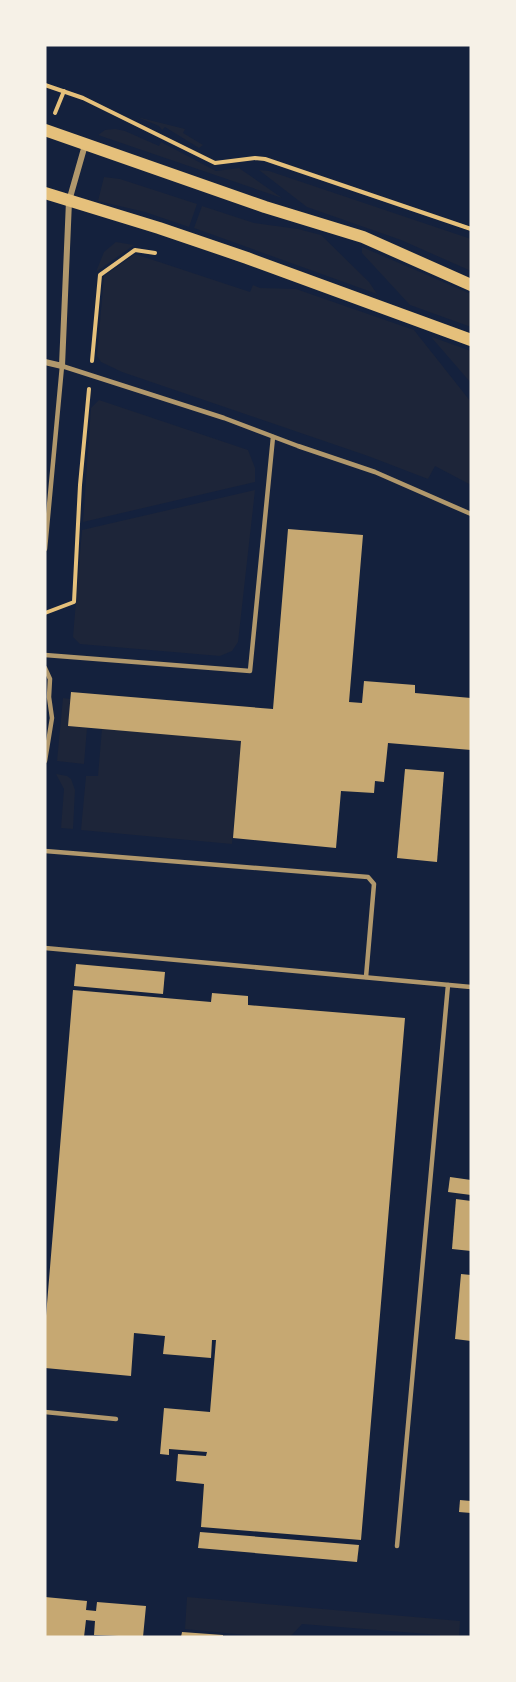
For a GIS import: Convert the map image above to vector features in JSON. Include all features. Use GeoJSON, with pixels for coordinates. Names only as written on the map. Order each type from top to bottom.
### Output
{"type":"FeatureCollection","features":[{"type":"Feature","properties":{"kind":"main road"},"geometry":{"type":"LineString","coordinates":[[45,130],[265,207],[363,237],[471,285]]}},
{"type":"Feature","properties":{"kind":"main road"},"geometry":{"type":"LineString","coordinates":[[45,193],[248,258],[471,340]]}},
{"type":"Feature","properties":{"kind":"street"},"geometry":{"type":"LineString","coordinates":[[45,362],[62,366],[69,201],[85,145]]}},
{"type":"Feature","properties":{"kind":"lane"},"geometry":{"type":"LineString","coordinates":[[45,549],[62,366],[224,418],[375,472],[471,514]]}},
{"type":"Feature","properties":{"kind":"lane"},"geometry":{"type":"LineString","coordinates":[[45,655],[250,671],[273,437]]}},
{"type":"Feature","properties":{"kind":"lane"},"geometry":{"type":"LineString","coordinates":[[45,668],[50,679],[49,697],[52,718],[45,761]]}},
{"type":"Feature","properties":{"kind":"lane"},"geometry":{"type":"LineString","coordinates":[[45,851],[368,877],[373,880],[374,884],[366,977]]}},
{"type":"Feature","properties":{"kind":"lane"},"geometry":{"type":"LineString","coordinates":[[45,948],[471,987]]}},
{"type":"Feature","properties":{"kind":"lane"},"geometry":{"type":"LineString","coordinates":[[397,1546],[448,985]]}},
{"type":"Feature","properties":{"kind":"lane"},"geometry":{"type":"LineString","coordinates":[[45,1412],[116,1419]]}},
{"type":"Feature","properties":{"kind":"path"},"geometry":{"type":"LineString","coordinates":[[45,85],[83,98],[215,163],[265,159],[471,229]]}},
{"type":"Feature","properties":{"kind":"path"},"geometry":{"type":"LineString","coordinates":[[45,613],[74,602],[80,485],[100,275],[135,250],[155,253]]}},
{"type":"Feature","properties":{"kind":"shaded area"},"geometry":{"type":"Polygon","coordinates":[[[137,117],[185,129],[183,133],[203,145],[199,148],[165,127],[162,130],[159,126],[137,117]]]}},
{"type":"Feature","properties":{"kind":"shaded area"},"geometry":{"type":"Polygon","coordinates":[[[115,129],[159,146],[161,142],[216,171],[239,168],[282,198],[98,135],[105,130],[115,129]]]}},
{"type":"Feature","properties":{"kind":"shaded area"},"geometry":{"type":"Polygon","coordinates":[[[259,170],[269,171],[471,239],[471,271],[401,240],[307,207],[259,170]]]}},
{"type":"Feature","properties":{"kind":"shaded area"},"geometry":{"type":"Polygon","coordinates":[[[104,177],[120,179],[197,204],[189,227],[145,212],[98,201],[104,177]]]}},
{"type":"Feature","properties":{"kind":"shaded area"},"geometry":{"type":"Polygon","coordinates":[[[202,206],[254,223],[298,229],[321,235],[369,282],[377,294],[194,228],[202,206]]]}},
{"type":"Feature","properties":{"kind":"shaded area"},"geometry":{"type":"Polygon","coordinates":[[[116,242],[134,245],[96,272],[104,252],[116,242]]]}},
{"type":"Feature","properties":{"kind":"shaded area"},"geometry":{"type":"Polygon","coordinates":[[[362,247],[471,294],[471,327],[410,305],[362,253],[362,247]]]}},
{"type":"Feature","properties":{"kind":"shaded area"},"geometry":{"type":"Polygon","coordinates":[[[135,254],[250,292],[253,285],[260,288],[296,289],[414,330],[471,402],[471,485],[435,466],[428,479],[368,456],[122,372],[101,362],[97,356],[104,276],[135,254]]]}},
{"type":"Feature","properties":{"kind":"shaded area"},"geometry":{"type":"Polygon","coordinates":[[[432,338],[471,351],[471,383],[432,338]]]}},
{"type":"Feature","properties":{"kind":"shaded area"},"geometry":{"type":"Polygon","coordinates":[[[99,400],[248,450],[255,468],[255,482],[83,522],[91,408],[99,400]]]}},
{"type":"Feature","properties":{"kind":"shaded area"},"geometry":{"type":"Polygon","coordinates":[[[255,490],[238,642],[232,651],[220,656],[80,644],[73,637],[82,530],[255,490]]]}},
{"type":"Feature","properties":{"kind":"shaded area"},"geometry":{"type":"Polygon","coordinates":[[[63,698],[71,699],[68,726],[87,728],[84,764],[57,761],[63,698]]]}},
{"type":"Feature","properties":{"kind":"shaded area"},"geometry":{"type":"Polygon","coordinates":[[[102,728],[241,741],[232,844],[81,830],[86,776],[98,776],[102,728]]]}},
{"type":"Feature","properties":{"kind":"shaded area"},"geometry":{"type":"Polygon","coordinates":[[[56,774],[71,779],[75,790],[73,829],[61,828],[64,789],[56,774]]]}},
{"type":"Feature","properties":{"kind":"shaded area"},"geometry":{"type":"Polygon","coordinates":[[[187,1597],[460,1621],[459,1637],[302,1624],[290,1637],[266,1637],[185,1629],[187,1597]]]}},
{"type":"Feature","properties":{"kind":"building"},"geometry":{"type":"Polygon","coordinates":[[[288,529],[363,535],[349,702],[362,703],[364,681],[415,685],[415,693],[471,698],[471,750],[388,743],[384,782],[375,781],[374,793],[341,791],[336,848],[233,838],[241,741],[68,726],[71,692],[273,709],[288,529]]]}},
{"type":"Feature","properties":{"kind":"building"},"geometry":{"type":"Polygon","coordinates":[[[405,769],[444,772],[437,862],[397,858],[405,769]]]}},
{"type":"Feature","properties":{"kind":"building"},"geometry":{"type":"Polygon","coordinates":[[[76,964],[165,972],[163,994],[74,986],[76,964]]]}},
{"type":"Feature","properties":{"kind":"building"},"geometry":{"type":"Polygon","coordinates":[[[73,990],[211,1002],[212,993],[248,996],[248,1005],[405,1018],[361,1540],[201,1527],[204,1484],[176,1481],[178,1454],[206,1456],[207,1452],[169,1449],[169,1455],[160,1454],[164,1408],[210,1412],[216,1340],[212,1340],[211,1358],[163,1354],[165,1336],[134,1333],[131,1376],[45,1368],[45,1328],[73,990]]]}},
{"type":"Feature","properties":{"kind":"building"},"geometry":{"type":"Polygon","coordinates":[[[450,1177],[471,1180],[471,1195],[448,1192],[450,1177]]]}},
{"type":"Feature","properties":{"kind":"building"},"geometry":{"type":"Polygon","coordinates":[[[456,1199],[471,1201],[471,1251],[452,1249],[456,1199]]]}},
{"type":"Feature","properties":{"kind":"building"},"geometry":{"type":"Polygon","coordinates":[[[461,1274],[471,1275],[471,1341],[455,1339],[461,1274]]]}},
{"type":"Feature","properties":{"kind":"building"},"geometry":{"type":"Polygon","coordinates":[[[460,1500],[471,1501],[471,1513],[459,1512],[460,1500]]]}},
{"type":"Feature","properties":{"kind":"building"},"geometry":{"type":"Polygon","coordinates":[[[200,1532],[359,1545],[357,1562],[198,1548],[200,1532]]]}},
{"type":"Feature","properties":{"kind":"building"},"geometry":{"type":"Polygon","coordinates":[[[45,1597],[87,1601],[86,1610],[96,1611],[97,1602],[146,1606],[143,1637],[94,1635],[95,1621],[86,1620],[84,1637],[45,1637],[45,1597]]]}},
{"type":"Feature","properties":{"kind":"building"},"geometry":{"type":"Polygon","coordinates":[[[182,1632],[223,1635],[223,1637],[181,1637],[182,1632]]]}}]}
